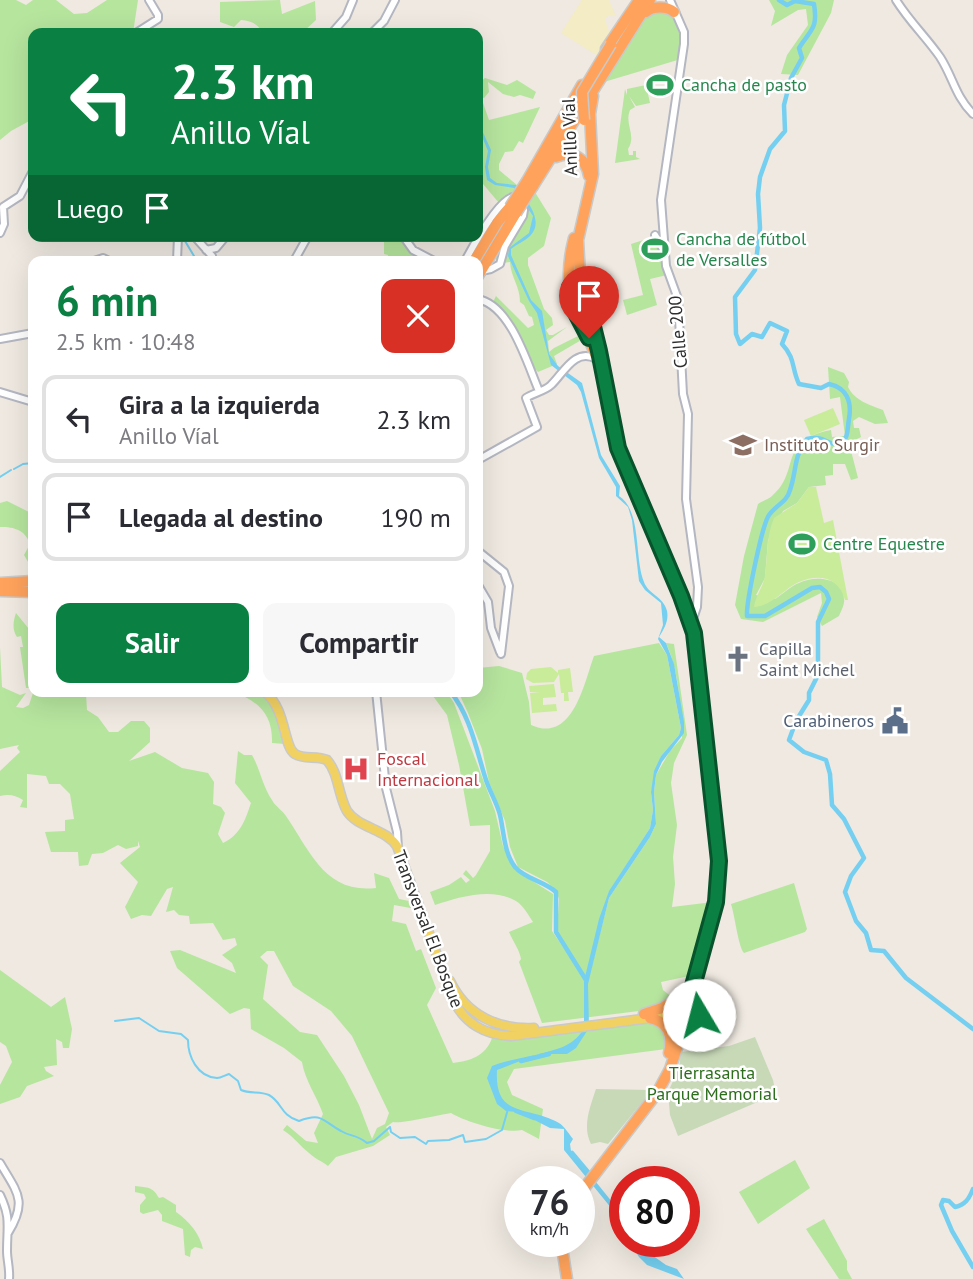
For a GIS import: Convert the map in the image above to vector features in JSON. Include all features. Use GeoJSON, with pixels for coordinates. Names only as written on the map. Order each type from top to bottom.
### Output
{"type":"FeatureCollection","features":[{"type":"Feature","properties":{"kind":"highway"},"geometry":{"type":"LineString","coordinates":[[653,0],[662,4],[672,3]]}},
{"type":"Feature","properties":{"kind":"highway"},"geometry":{"type":"LineString","coordinates":[[474,256],[507,208],[556,157],[653,0]]}},
{"type":"Feature","properties":{"kind":"highway"},"geometry":{"type":"LineString","coordinates":[[532,181],[653,0]]}},
{"type":"Feature","properties":{"kind":"highway"},"geometry":{"type":"LineString","coordinates":[[532,181],[640,2]]}},
{"type":"Feature","properties":{"kind":"highway"},"geometry":{"type":"LineString","coordinates":[[532,181],[540,159],[590,72],[640,2]]}},
{"type":"Feature","properties":{"kind":"highway"},"geometry":{"type":"LineString","coordinates":[[646,12],[654,8],[668,9],[672,3]]}},
{"type":"Feature","properties":{"kind":"highway","name":"Anillo Víal"},"geometry":{"type":"LineString","coordinates":[[611,44],[582,92],[589,176],[570,256],[570,288],[578,317],[597,360],[616,452],[678,595],[691,639],[716,864],[713,900],[695,968],[688,992],[676,1004]]}},
{"type":"Feature","properties":{"kind":"highway","name":"Anillo Víal"},"geometry":{"type":"LineString","coordinates":[[593,96],[590,111],[593,178],[578,242],[583,287],[618,448],[691,613],[719,861],[716,902],[691,993],[695,1006]]}},
{"type":"Feature","properties":{"kind":"highway"},"geometry":{"type":"LineString","coordinates":[[556,157],[569,154],[578,157],[586,166],[589,176]]}},
{"type":"Feature","properties":{"kind":"highway"},"geometry":{"type":"LineString","coordinates":[[483,260],[489,258],[507,208]]}},
{"type":"Feature","properties":{"kind":"highway"},"geometry":{"type":"LineString","coordinates":[[570,288],[576,282],[583,287]]}},
{"type":"Feature","properties":{"kind":"highway"},"geometry":{"type":"LineString","coordinates":[[578,317],[586,320],[589,312]]}},
{"type":"Feature","properties":{"kind":"highway"},"geometry":{"type":"LineString","coordinates":[[0,590],[28,584]]}},
{"type":"Feature","properties":{"kind":"highway"},"geometry":{"type":"LineString","coordinates":[[0,590],[28,593]]}},
{"type":"Feature","properties":{"kind":"highway"},"geometry":{"type":"LineString","coordinates":[[0,590],[12,597],[28,595]]}},
{"type":"Feature","properties":{"kind":"highway"},"geometry":{"type":"LineString","coordinates":[[647,1016],[674,1001],[695,968]]}},
{"type":"Feature","properties":{"kind":"highway"},"geometry":{"type":"LineString","coordinates":[[688,1002],[695,1006],[699,1020],[679,1041],[670,1069],[657,1093],[595,1170],[652,1094],[667,1063],[675,1040],[669,1014],[676,1004],[688,1002]]}},
{"type":"Feature","properties":{"kind":"highway"},"geometry":{"type":"LineString","coordinates":[[647,1016],[664,1024],[670,1034],[667,1063]]}},
{"type":"Feature","properties":{"kind":"highway"},"geometry":{"type":"LineString","coordinates":[[672,1025],[680,1031],[690,1031]]}},
{"type":"Feature","properties":{"kind":"highway"},"geometry":{"type":"LineString","coordinates":[[566,1257],[569,1279]]}},
{"type":"Feature","properties":{"kind":"main road","name":"Transversal El Bosque"},"geometry":{"type":"LineString","coordinates":[[271,697],[282,716],[290,749],[299,756],[322,757],[328,761],[340,803],[350,815],[393,835],[446,972],[459,996],[474,1011],[503,1026],[527,1028],[647,1016],[676,1004]]}},
{"type":"Feature","properties":{"kind":"main road","name":"Transversal El Bosque"},"geometry":{"type":"LineString","coordinates":[[274,697],[285,715],[292,747],[301,753],[321,754],[331,759],[351,810],[393,835],[453,999],[469,1022],[497,1035],[511,1036],[586,1023]]}},
{"type":"Feature","properties":{"kind":"main road"},"geometry":{"type":"LineString","coordinates":[[469,1022],[475,1018],[474,1011]]}},
{"type":"Feature","properties":{"kind":"main road","name":"Transversal El Bosque"},"geometry":{"type":"LineString","coordinates":[[647,1016],[663,1018],[672,1025]]}},
{"type":"Feature","properties":{"kind":"main road"},"geometry":{"type":"LineString","coordinates":[[481,1029],[479,1022],[485,1019]]}},
{"type":"Feature","properties":{"kind":"street"},"geometry":{"type":"LineString","coordinates":[[143,28],[158,19],[149,0]]}},
{"type":"Feature","properties":{"kind":"street"},"geometry":{"type":"LineString","coordinates":[[336,28],[346,17],[353,0]]}},
{"type":"Feature","properties":{"kind":"street"},"geometry":{"type":"LineString","coordinates":[[377,28],[384,21],[395,0]]}},
{"type":"Feature","properties":{"kind":"street"},"geometry":{"type":"LineString","coordinates":[[897,0],[938,55],[963,104],[973,114]]}},
{"type":"Feature","properties":{"kind":"street","name":"Calle 200"},"geometry":{"type":"LineString","coordinates":[[672,3],[684,34],[684,44],[674,125],[661,193],[667,269],[678,299],[683,394],[688,414],[685,499],[698,587],[691,613]]}},
{"type":"Feature","properties":{"kind":"street"},"geometry":{"type":"LineString","coordinates":[[0,233],[4,224],[3,207],[20,196],[28,181]]}},
{"type":"Feature","properties":{"kind":"street"},"geometry":{"type":"LineString","coordinates":[[483,267],[491,269],[500,264],[505,245],[524,214],[513,197],[509,197],[507,208]]}},
{"type":"Feature","properties":{"kind":"street"},"geometry":{"type":"LineString","coordinates":[[655,236],[665,253]]}},
{"type":"Feature","properties":{"kind":"street"},"geometry":{"type":"LineString","coordinates":[[199,242],[209,256]]}},
{"type":"Feature","properties":{"kind":"street"},"geometry":{"type":"LineString","coordinates":[[212,256],[221,242]]}},
{"type":"Feature","properties":{"kind":"street"},"geometry":{"type":"LineString","coordinates":[[407,242],[413,250],[424,256]]}},
{"type":"Feature","properties":{"kind":"street"},"geometry":{"type":"LineString","coordinates":[[206,250],[216,248]]}},
{"type":"Feature","properties":{"kind":"street"},"geometry":{"type":"LineString","coordinates":[[489,258],[493,264],[500,264]]}},
{"type":"Feature","properties":{"kind":"street"},"geometry":{"type":"LineString","coordinates":[[483,301],[491,304],[514,331],[538,391]]}},
{"type":"Feature","properties":{"kind":"street"},"geometry":{"type":"LineString","coordinates":[[0,339],[28,334]]}},
{"type":"Feature","properties":{"kind":"street"},"geometry":{"type":"LineString","coordinates":[[483,457],[538,426],[526,398],[549,387],[564,367],[586,356],[591,344]]}},
{"type":"Feature","properties":{"kind":"street"},"geometry":{"type":"LineString","coordinates":[[586,356],[597,360]]}},
{"type":"Feature","properties":{"kind":"street"},"geometry":{"type":"LineString","coordinates":[[0,393],[28,401]]}},
{"type":"Feature","properties":{"kind":"street"},"geometry":{"type":"LineString","coordinates":[[483,555],[504,572],[509,586],[501,653],[491,628],[488,602],[483,594]]}},
{"type":"Feature","properties":{"kind":"street"},"geometry":{"type":"LineString","coordinates":[[377,697],[393,835]]}},
{"type":"Feature","properties":{"kind":"street"},"geometry":{"type":"LineString","coordinates":[[0,1163],[18,1193],[19,1216],[8,1234]]}},
{"type":"Feature","properties":{"kind":"street"},"geometry":{"type":"LineString","coordinates":[[0,1195],[9,1220],[9,1279]]}},
{"type":"Feature","properties":{"kind":"green space"},"geometry":{"type":"Polygon","coordinates":[[[0,0],[16,0],[26,5],[33,0],[56,0],[74,14],[87,13],[107,0],[138,0],[134,28],[28,28],[28,122],[0,140],[0,0]]]}},
{"type":"Feature","properties":{"kind":"green space"},"geometry":{"type":"Polygon","coordinates":[[[280,0],[282,14],[315,1],[316,20],[307,28],[259,28],[241,20],[234,27],[220,22],[220,2],[280,0]]]}},
{"type":"Feature","properties":{"kind":"green space"},"geometry":{"type":"Polygon","coordinates":[[[769,0],[834,0],[831,13],[798,75],[781,74],[787,55],[808,25],[806,9],[798,10],[771,26],[775,11],[769,0]]]}},
{"type":"Feature","properties":{"kind":"green space"},"geometry":{"type":"Polygon","coordinates":[[[648,12],[672,13],[682,34],[681,59],[604,82],[648,12]]]}},
{"type":"Feature","properties":{"kind":"green space"},"geometry":{"type":"Polygon","coordinates":[[[485,78],[507,85],[517,80],[536,92],[533,99],[520,95],[514,97],[503,94],[488,82],[489,92],[484,98],[485,78]]]}},
{"type":"Feature","properties":{"kind":"green space"},"geometry":{"type":"Polygon","coordinates":[[[646,85],[650,103],[636,106],[629,96],[635,107],[630,110],[628,120],[631,139],[629,155],[636,151],[636,157],[640,159],[615,163],[625,89],[627,95],[627,89],[646,85]]]}},
{"type":"Feature","properties":{"kind":"green space"},"geometry":{"type":"Polygon","coordinates":[[[483,103],[489,120],[540,107],[523,143],[519,141],[513,151],[505,152],[499,164],[499,170],[523,190],[517,199],[510,194],[499,203],[483,184],[483,103]]]}},
{"type":"Feature","properties":{"kind":"green space"},"geometry":{"type":"Polygon","coordinates":[[[533,189],[551,218],[544,246],[528,258],[528,265],[544,309],[552,318],[553,325],[546,330],[549,335],[567,327],[548,341],[549,352],[582,334],[583,339],[554,356],[557,364],[538,372],[529,362],[516,331],[492,304],[496,296],[528,328],[534,325],[532,317],[520,302],[510,262],[503,263],[496,259],[533,189]]]}},
{"type":"Feature","properties":{"kind":"green space"},"geometry":{"type":"Polygon","coordinates":[[[653,237],[662,254],[667,275],[650,279],[657,305],[627,315],[623,300],[643,295],[631,244],[653,237]]]}},
{"type":"Feature","properties":{"kind":"green space"},"geometry":{"type":"Polygon","coordinates":[[[384,242],[407,242],[428,256],[388,256],[384,254],[384,242]]]}},
{"type":"Feature","properties":{"kind":"green space"},"geometry":{"type":"Polygon","coordinates":[[[828,367],[844,373],[851,392],[863,402],[883,410],[888,423],[875,424],[859,417],[853,421],[854,428],[859,428],[861,437],[849,443],[858,478],[851,480],[845,464],[833,464],[833,475],[825,476],[826,485],[809,487],[797,503],[783,511],[768,540],[765,578],[756,595],[775,599],[805,580],[827,580],[834,582],[843,592],[843,608],[839,616],[822,626],[817,617],[822,603],[821,593],[763,622],[741,619],[735,605],[744,556],[758,504],[771,497],[781,486],[792,457],[803,441],[831,430],[832,437],[845,436],[840,397],[830,399],[828,367]]]}},
{"type":"Feature","properties":{"kind":"green space"},"geometry":{"type":"Polygon","coordinates":[[[833,408],[840,424],[811,436],[804,420],[833,408]]]}},
{"type":"Feature","properties":{"kind":"green space","name":"Centre Equestre"},"geometry":{"type":"Polygon","coordinates":[[[809,487],[816,487],[824,523],[833,520],[848,600],[845,600],[833,582],[814,578],[793,585],[767,604],[754,607],[764,579],[768,539],[774,518],[797,503],[809,487]]]}},
{"type":"Feature","properties":{"kind":"green space"},"geometry":{"type":"Polygon","coordinates":[[[7,501],[28,512],[28,540],[22,532],[0,527],[0,503],[7,501]]]}},
{"type":"Feature","properties":{"kind":"green space"},"geometry":{"type":"Polygon","coordinates":[[[16,613],[28,628],[28,688],[20,647],[23,647],[21,636],[17,637],[13,625],[16,613]]]}},
{"type":"Feature","properties":{"kind":"green space"},"geometry":{"type":"Polygon","coordinates":[[[659,643],[667,655],[681,728],[679,735],[661,756],[651,792],[653,810],[650,828],[609,892],[585,978],[587,985],[609,898],[656,824],[656,775],[670,751],[682,738],[677,677],[666,643],[674,644],[687,735],[674,763],[671,783],[677,825],[672,907],[713,902],[694,975],[661,982],[663,990],[673,998],[647,1010],[542,1023],[519,962],[519,953],[509,932],[533,922],[523,908],[507,897],[486,894],[435,905],[430,892],[461,877],[466,883],[470,880],[463,874],[466,870],[473,878],[490,851],[490,825],[470,826],[447,715],[434,697],[450,697],[454,703],[495,811],[503,846],[515,870],[553,894],[552,931],[572,960],[557,932],[559,899],[556,890],[547,882],[518,867],[510,847],[505,821],[489,782],[482,749],[461,697],[483,697],[483,668],[499,666],[522,673],[531,725],[545,729],[557,726],[567,719],[575,708],[594,656],[659,643]]]}},
{"type":"Feature","properties":{"kind":"green space"},"geometry":{"type":"Polygon","coordinates":[[[0,647],[2,687],[20,695],[26,693],[16,707],[29,705],[32,697],[86,697],[87,710],[98,717],[109,732],[118,732],[131,721],[144,721],[150,728],[150,742],[129,761],[155,752],[182,768],[208,773],[214,782],[213,804],[221,807],[225,813],[218,834],[223,843],[238,832],[251,803],[235,783],[238,751],[244,755],[252,755],[273,802],[286,816],[312,856],[331,877],[358,888],[376,888],[374,873],[389,878],[399,899],[414,902],[416,909],[394,905],[392,921],[406,924],[416,951],[421,949],[436,988],[427,1005],[453,1063],[482,1053],[492,1038],[516,1039],[649,1021],[664,1031],[666,1049],[514,1069],[507,1082],[512,1095],[543,1109],[539,1139],[522,1130],[486,1126],[451,1113],[393,1122],[386,1127],[390,1135],[373,1146],[336,1157],[328,1166],[283,1130],[287,1125],[306,1141],[318,1143],[314,1133],[323,1114],[302,1062],[251,1029],[250,1009],[244,1008],[230,1014],[177,968],[170,951],[180,950],[236,973],[232,963],[222,955],[237,945],[235,938],[223,940],[213,923],[190,924],[189,916],[179,915],[174,910],[166,912],[173,887],[167,889],[151,916],[142,915],[131,919],[125,907],[138,882],[120,863],[140,847],[138,841],[138,846],[126,849],[118,845],[103,853],[92,854],[88,865],[79,866],[78,852],[51,852],[45,832],[65,831],[65,820],[74,819],[70,794],[60,784],[49,784],[46,776],[27,774],[27,808],[20,807],[23,800],[17,797],[0,796],[0,771],[20,752],[17,748],[19,745],[0,749],[0,647]],[[267,951],[260,957],[268,965],[263,999],[300,1032],[317,1035],[344,1076],[372,1139],[377,1128],[385,1124],[389,1113],[352,1036],[331,1011],[293,986],[274,951],[267,951]]]}},
{"type":"Feature","properties":{"kind":"green space"},"geometry":{"type":"Polygon","coordinates":[[[551,667],[558,673],[558,670],[570,668],[573,692],[568,692],[569,701],[564,701],[564,693],[561,693],[559,674],[554,682],[533,683],[526,679],[531,669],[551,667]]]}},
{"type":"Feature","properties":{"kind":"green space"},"geometry":{"type":"Polygon","coordinates":[[[554,684],[556,697],[543,698],[543,705],[556,704],[557,711],[532,713],[530,693],[540,692],[530,692],[529,686],[554,684]]]}},
{"type":"Feature","properties":{"kind":"green space"},"geometry":{"type":"Polygon","coordinates":[[[245,697],[265,697],[275,706],[285,744],[272,743],[267,716],[245,697]]]}},
{"type":"Feature","properties":{"kind":"green space"},"geometry":{"type":"Polygon","coordinates":[[[794,883],[807,929],[805,932],[744,953],[731,904],[794,883]]]}},
{"type":"Feature","properties":{"kind":"green space"},"geometry":{"type":"Polygon","coordinates":[[[0,970],[51,1007],[65,997],[72,1029],[69,1048],[63,1048],[62,1042],[56,1039],[57,1065],[44,1067],[54,1076],[27,1086],[20,1097],[0,1104],[0,1085],[12,1062],[6,1046],[0,1042],[0,970]]]}},
{"type":"Feature","properties":{"kind":"green space","name":"Tierrasanta Parque Memorial"},"geometry":{"type":"Polygon","coordinates":[[[755,1037],[776,1094],[678,1136],[670,1115],[668,1092],[679,1068],[681,1052],[729,1046],[755,1037]]]}},
{"type":"Feature","properties":{"kind":"green space"},"geometry":{"type":"Polygon","coordinates":[[[596,1089],[652,1090],[608,1144],[591,1144],[588,1137],[588,1117],[596,1089]]]}},
{"type":"Feature","properties":{"kind":"green space"},"geometry":{"type":"Polygon","coordinates":[[[795,1160],[810,1188],[758,1224],[739,1192],[795,1160]]]}},
{"type":"Feature","properties":{"kind":"green space"},"geometry":{"type":"Polygon","coordinates":[[[135,1186],[149,1188],[159,1198],[163,1197],[176,1205],[176,1212],[193,1228],[203,1249],[195,1247],[191,1250],[190,1257],[185,1255],[183,1229],[162,1221],[158,1210],[143,1214],[140,1212],[140,1205],[146,1198],[144,1194],[135,1192],[135,1186]]]}},
{"type":"Feature","properties":{"kind":"green space"},"geometry":{"type":"Polygon","coordinates":[[[824,1219],[847,1261],[847,1270],[852,1279],[839,1279],[806,1229],[824,1219]]]}},
{"type":"Feature","properties":{"kind":"sand"},"geometry":{"type":"Polygon","coordinates":[[[582,0],[609,0],[616,16],[605,18],[608,30],[617,32],[598,56],[561,33],[582,0]]]}},
{"type":"Feature","properties":{"kind":"water"},"geometry":{"type":"Polygon","coordinates":[[[483,132],[491,150],[488,167],[490,178],[497,183],[516,185],[535,216],[534,230],[528,238],[511,249],[511,255],[531,300],[542,311],[549,354],[558,366],[582,383],[601,455],[620,486],[619,496],[626,503],[631,512],[644,582],[663,602],[667,611],[667,622],[659,637],[666,643],[674,664],[684,722],[684,733],[662,762],[656,775],[656,824],[609,898],[588,984],[589,1028],[576,1048],[567,1054],[539,1054],[566,1045],[584,1029],[584,981],[599,919],[609,891],[650,828],[654,771],[681,728],[667,655],[658,639],[663,625],[661,603],[645,590],[639,581],[628,507],[616,496],[616,487],[599,458],[581,392],[577,385],[551,365],[537,313],[508,256],[509,248],[529,233],[533,216],[514,188],[495,185],[487,180],[485,167],[488,151],[483,132]]]}},
{"type":"Feature","properties":{"kind":"water"},"geometry":{"type":"Polygon","coordinates":[[[537,1055],[497,1070],[501,1096],[507,1104],[515,1108],[547,1118],[565,1128],[573,1139],[570,1144],[571,1151],[583,1166],[577,1166],[564,1150],[564,1129],[550,1128],[519,1112],[506,1111],[497,1104],[487,1078],[492,1066],[537,1055]]]}},
{"type":"Feature","properties":{"kind":"water"},"geometry":{"type":"Polygon","coordinates":[[[595,1181],[609,1198],[609,1205],[595,1188],[595,1181]]]}},
{"type":"Feature","properties":{"kind":"water"},"geometry":{"type":"Polygon","coordinates":[[[639,1257],[655,1257],[677,1269],[684,1279],[647,1265],[639,1257]]]}},
{"type":"Feature","properties":{"kind":"waterway"},"geometry":{"type":"LineString","coordinates":[[779,0],[787,5],[795,1],[814,4],[815,19],[799,48],[802,58],[791,78],[784,105],[785,131],[770,149],[760,177],[760,228],[755,270],[735,297],[736,334],[740,344],[752,334],[762,337],[770,323],[787,331],[782,344],[791,359],[799,384],[821,388],[829,384],[835,386],[847,397],[850,413],[846,436],[840,445],[812,438],[807,439],[803,446],[797,458],[789,494],[769,515],[762,533],[747,616],[765,616],[812,588],[820,587],[826,592],[829,599],[818,622],[818,675],[789,740],[804,752],[826,760],[830,774],[832,805],[844,819],[864,858],[851,876],[845,892],[856,921],[866,933],[871,950],[884,951],[906,978],[973,1029]]}},
{"type":"Feature","properties":{"kind":"waterway"},"geometry":{"type":"LineString","coordinates":[[186,242],[194,256]]}},
{"type":"Feature","properties":{"kind":"waterway"},"geometry":{"type":"LineString","coordinates":[[14,469],[28,464]]}},
{"type":"Feature","properties":{"kind":"waterway"},"geometry":{"type":"LineString","coordinates":[[0,477],[11,470]]}},
{"type":"Feature","properties":{"kind":"waterway"},"geometry":{"type":"LineString","coordinates":[[454,697],[472,734],[499,811],[511,861],[524,874],[556,892],[556,932],[586,980]]}},
{"type":"Feature","properties":{"kind":"waterway"},"geometry":{"type":"LineString","coordinates":[[115,1021],[139,1018],[159,1031],[181,1034],[188,1040],[195,1065],[204,1074],[217,1078],[229,1074],[238,1081],[241,1090],[269,1095],[293,1118],[299,1121],[313,1117],[322,1119],[367,1143],[374,1141],[390,1127],[391,1132],[400,1138],[415,1137],[426,1144],[428,1141],[449,1140],[463,1135],[465,1142],[486,1139],[502,1130],[508,1109]]}},
{"type":"Feature","properties":{"kind":"waterway"},"geometry":{"type":"LineString","coordinates":[[521,1061],[549,1054]]}},
{"type":"Feature","properties":{"kind":"waterway"},"geometry":{"type":"LineString","coordinates":[[516,1111],[534,1118]]}},
{"type":"Feature","properties":{"kind":"waterway"},"geometry":{"type":"LineString","coordinates":[[572,1153],[583,1166]]}},
{"type":"Feature","properties":{"kind":"waterway"},"geometry":{"type":"LineString","coordinates":[[973,1189],[961,1205],[955,1207],[949,1201],[943,1200],[941,1205],[952,1231],[973,1267]]}},
{"type":"Feature","properties":{"kind":"place","name":"Cancha de pasto"},"geometry":{"type":"Point","coordinates":[660,85]}},
{"type":"Feature","properties":{"kind":"place","name":"Cancha de fútbol de Versalles"},"geometry":{"type":"Point","coordinates":[655,249]}},
{"type":"Feature","properties":{"kind":"place","name":"Instituto Surgir"},"geometry":{"type":"Point","coordinates":[743,445]}},
{"type":"Feature","properties":{"kind":"place","name":"Centre Equestre"},"geometry":{"type":"Point","coordinates":[802,544]}},
{"type":"Feature","properties":{"kind":"place","name":"Capilla Saint Michel"},"geometry":{"type":"Point","coordinates":[738,659]}},
{"type":"Feature","properties":{"kind":"place","name":"Carabineros"},"geometry":{"type":"Point","coordinates":[895,721]}},
{"type":"Feature","properties":{"kind":"place","name":"Foscal Internacional"},"geometry":{"type":"Point","coordinates":[356,769]}},
{"type":"Feature","properties":{"kind":"route"},"geometry":{"type":"LineString","coordinates":[[589,338],[573,303],[570,287],[574,282],[583,286],[618,448],[692,626],[719,861],[716,902],[691,993],[699,1015]]}}]}
